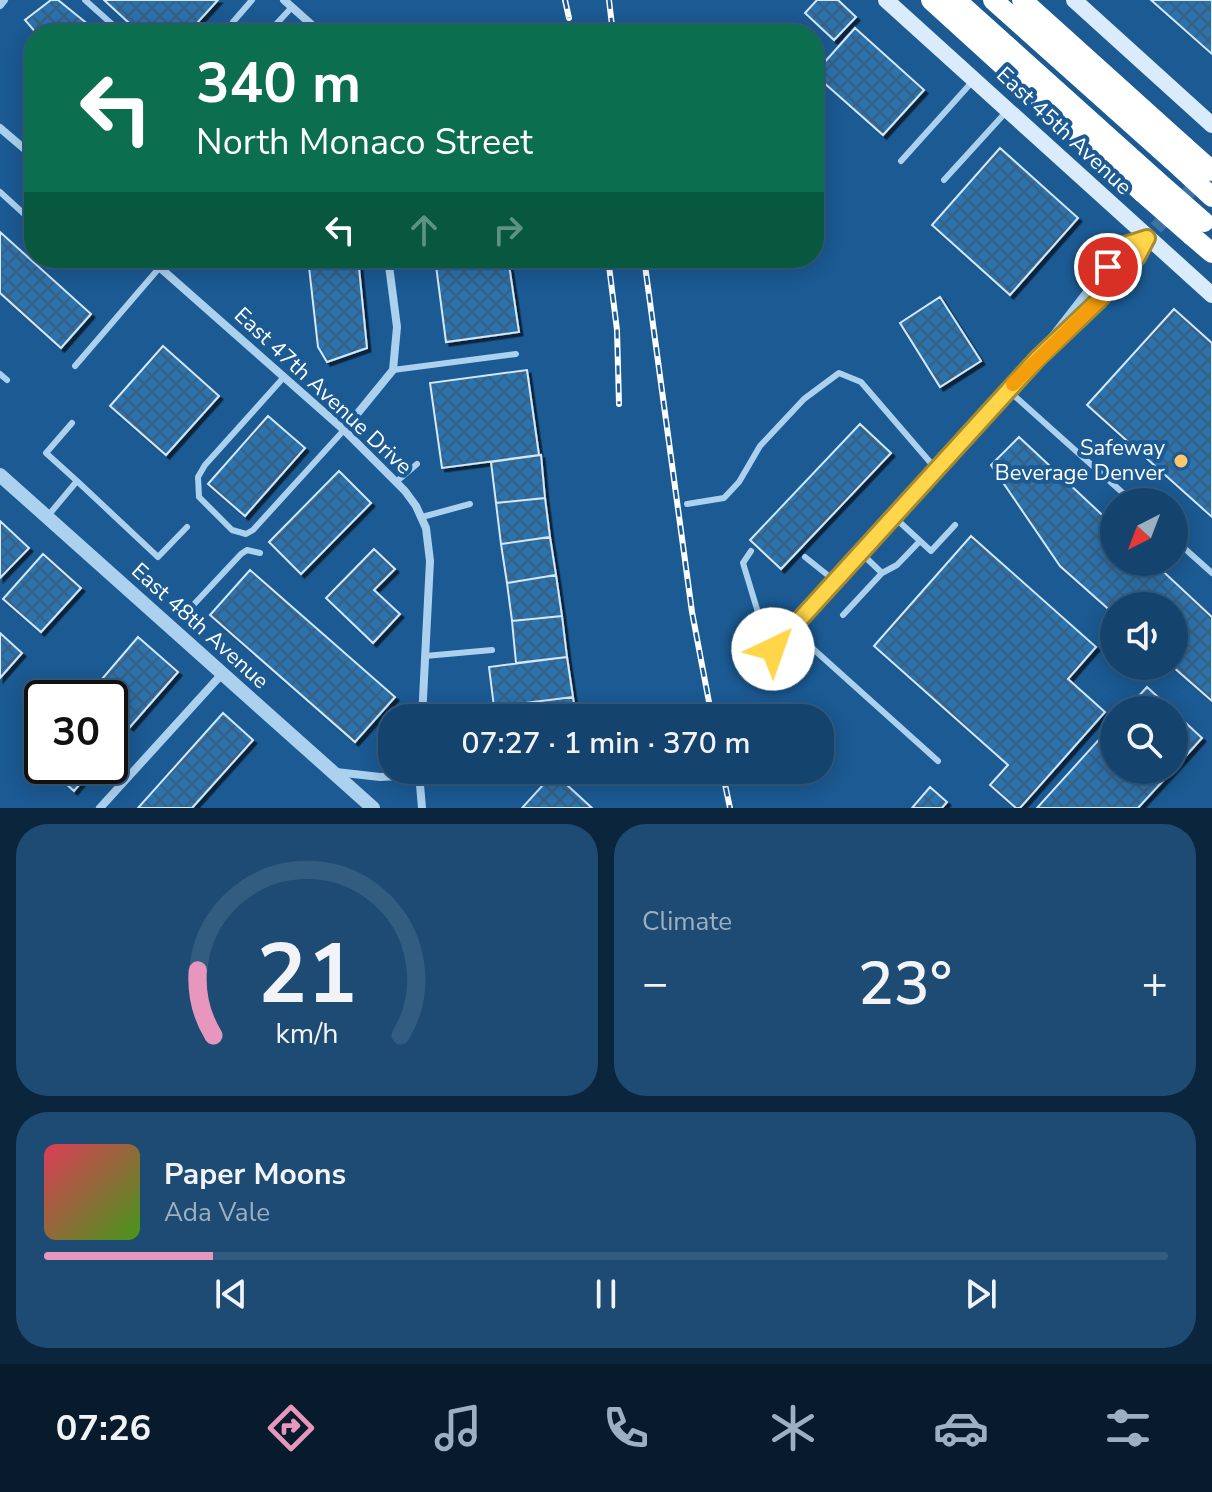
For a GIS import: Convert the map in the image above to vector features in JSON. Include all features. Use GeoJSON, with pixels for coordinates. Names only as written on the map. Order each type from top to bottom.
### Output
{"type":"FeatureCollection","features":[{"type":"Feature","properties":{"kind":"highway"},"geometry":{"type":"LineString","coordinates":[[931,0],[1203,229],[1212,253]]}},
{"type":"Feature","properties":{"kind":"highway"},"geometry":{"type":"LineString","coordinates":[[956,0],[1149,186]]}},
{"type":"Feature","properties":{"kind":"highway"},"geometry":{"type":"LineString","coordinates":[[993,0],[1178,153],[1212,171]]}},
{"type":"Feature","properties":{"kind":"highway"},"geometry":{"type":"LineString","coordinates":[[1022,0],[1178,153],[1212,197]]}},
{"type":"Feature","properties":{"kind":"main road","name":"East 45th Avenue"},"geometry":{"type":"LineString","coordinates":[[886,0],[1151,233],[1212,295]]}},
{"type":"Feature","properties":{"kind":"main road"},"geometry":{"type":"LineString","coordinates":[[1074,0],[1212,125]]}},
{"type":"Feature","properties":{"kind":"street"},"geometry":{"type":"LineString","coordinates":[[288,3],[311,24]]}},
{"type":"Feature","properties":{"kind":"street"},"geometry":{"type":"LineString","coordinates":[[0,128],[24,148]]}},
{"type":"Feature","properties":{"kind":"street"},"geometry":{"type":"LineString","coordinates":[[1038,358],[1121,248],[1151,233]]}},
{"type":"Feature","properties":{"kind":"street"},"geometry":{"type":"LineString","coordinates":[[776,646],[1008,390],[1099,300],[1137,257],[1151,233]]}},
{"type":"Feature","properties":{"kind":"street","name":"East 47th Avenue Drive"},"geometry":{"type":"LineString","coordinates":[[161,268],[344,430],[396,482],[422,517],[429,541],[430,561],[423,704]]}},
{"type":"Feature","properties":{"kind":"street"},"geometry":{"type":"LineString","coordinates":[[344,430],[393,370],[397,327],[389,268]]}},
{"type":"Feature","properties":{"kind":"street","name":"East 48th Avenue"},"geometry":{"type":"LineString","coordinates":[[0,475],[373,808]]}},
{"type":"Feature","properties":{"kind":"street"},"geometry":{"type":"LineString","coordinates":[[100,808],[221,675]]}},
{"type":"Feature","properties":{"kind":"street"},"geometry":{"type":"LineString","coordinates":[[330,770],[358,776],[378,775]]}},
{"type":"Feature","properties":{"kind":"street"},"geometry":{"type":"LineString","coordinates":[[420,784],[422,808]]}},
{"type":"Feature","properties":{"kind":"lane"},"geometry":{"type":"LineString","coordinates":[[85,0],[112,24]]}},
{"type":"Feature","properties":{"kind":"lane"},"geometry":{"type":"LineString","coordinates":[[233,24],[252,0]]}},
{"type":"Feature","properties":{"kind":"lane"},"geometry":{"type":"LineString","coordinates":[[274,24],[288,3]]}},
{"type":"Feature","properties":{"kind":"lane"},"geometry":{"type":"LineString","coordinates":[[901,161],[974,79]]}},
{"type":"Feature","properties":{"kind":"lane"},"geometry":{"type":"LineString","coordinates":[[944,180],[1008,110]]}},
{"type":"Feature","properties":{"kind":"lane"},"geometry":{"type":"LineString","coordinates":[[0,192],[24,214]]}},
{"type":"Feature","properties":{"kind":"lane"},"geometry":{"type":"LineString","coordinates":[[75,366],[159,268]]}},
{"type":"Feature","properties":{"kind":"lane"},"geometry":{"type":"LineString","coordinates":[[393,370],[516,354]]}},
{"type":"Feature","properties":{"kind":"lane"},"geometry":{"type":"LineString","coordinates":[[687,504],[724,498],[739,482],[760,446],[804,399],[839,373],[861,382],[936,469]]}},
{"type":"Feature","properties":{"kind":"lane"},"geometry":{"type":"LineString","coordinates":[[0,374],[7,380]]}},
{"type":"Feature","properties":{"kind":"lane"},"geometry":{"type":"LineString","coordinates":[[284,377],[205,465],[198,477],[199,497],[232,530],[246,534],[253,530],[344,430]]}},
{"type":"Feature","properties":{"kind":"lane"},"geometry":{"type":"LineString","coordinates":[[1008,390],[1117,488]]}},
{"type":"Feature","properties":{"kind":"lane"},"geometry":{"type":"LineString","coordinates":[[72,423],[46,453],[158,557],[187,527]]}},
{"type":"Feature","properties":{"kind":"lane"},"geometry":{"type":"LineString","coordinates":[[396,482],[417,464]]}},
{"type":"Feature","properties":{"kind":"lane"},"geometry":{"type":"LineString","coordinates":[[47,517],[77,481]]}},
{"type":"Feature","properties":{"kind":"lane"},"geometry":{"type":"LineString","coordinates":[[422,517],[470,504]]}},
{"type":"Feature","properties":{"kind":"lane"},"geometry":{"type":"LineString","coordinates":[[893,516],[931,551],[955,525]]}},
{"type":"Feature","properties":{"kind":"lane"},"geometry":{"type":"LineString","coordinates":[[843,615],[882,573],[897,565],[920,541]]}},
{"type":"Feature","properties":{"kind":"lane"},"geometry":{"type":"LineString","coordinates":[[183,616],[241,554],[247,550],[260,553]]}},
{"type":"Feature","properties":{"kind":"lane"},"geometry":{"type":"LineString","coordinates":[[751,551],[743,563],[763,629],[776,646]]}},
{"type":"Feature","properties":{"kind":"lane"},"geometry":{"type":"LineString","coordinates":[[1188,552],[1212,573]]}},
{"type":"Feature","properties":{"kind":"lane"},"geometry":{"type":"LineString","coordinates":[[861,553],[882,573]]}},
{"type":"Feature","properties":{"kind":"lane"},"geometry":{"type":"LineString","coordinates":[[805,557],[835,581]]}},
{"type":"Feature","properties":{"kind":"lane"},"geometry":{"type":"LineString","coordinates":[[791,629],[938,761]]}},
{"type":"Feature","properties":{"kind":"lane"},"geometry":{"type":"LineString","coordinates":[[425,656],[492,650]]}},
{"type":"Feature","properties":{"kind":"building"},"geometry":{"type":"Polygon","coordinates":[[[51,0],[58,0],[88,24],[28,24],[25,20],[51,0]]]}},
{"type":"Feature","properties":{"kind":"building"},"geometry":{"type":"Polygon","coordinates":[[[104,0],[218,0],[196,24],[130,24],[104,0]]]}},
{"type":"Feature","properties":{"kind":"building"},"geometry":{"type":"Polygon","coordinates":[[[817,0],[838,0],[856,17],[834,40],[824,31],[824,24],[817,24],[805,13],[817,0]]]}},
{"type":"Feature","properties":{"kind":"building"},"geometry":{"type":"Polygon","coordinates":[[[1151,0],[1212,0],[1212,54],[1151,0]]]}},
{"type":"Feature","properties":{"kind":"building"},"geometry":{"type":"Polygon","coordinates":[[[855,28],[924,90],[883,135],[824,83],[824,63],[855,28]]]}},
{"type":"Feature","properties":{"kind":"building"},"geometry":{"type":"Polygon","coordinates":[[[1000,148],[1078,218],[1010,295],[932,225],[1000,148]]]}},
{"type":"Feature","properties":{"kind":"building"},"geometry":{"type":"Polygon","coordinates":[[[0,232],[24,254],[24,268],[40,268],[91,314],[61,348],[0,293],[0,232]]]}},
{"type":"Feature","properties":{"kind":"building"},"geometry":{"type":"Polygon","coordinates":[[[309,268],[359,268],[367,348],[327,362],[318,347],[309,268]]]}},
{"type":"Feature","properties":{"kind":"building"},"geometry":{"type":"Polygon","coordinates":[[[436,268],[509,268],[519,332],[446,342],[436,268]]]}},
{"type":"Feature","properties":{"kind":"building"},"geometry":{"type":"Polygon","coordinates":[[[940,297],[981,361],[940,387],[900,323],[940,297]]]}},
{"type":"Feature","properties":{"kind":"building","name":"Safeway Beverage Denver"},"geometry":{"type":"Polygon","coordinates":[[[1174,309],[1212,343],[1212,517],[1188,495],[1188,488],[1180,488],[1087,405],[1174,309]]]}},
{"type":"Feature","properties":{"kind":"building"},"geometry":{"type":"Polygon","coordinates":[[[163,346],[219,396],[166,455],[110,406],[163,346]]]}},
{"type":"Feature","properties":{"kind":"building"},"geometry":{"type":"Polygon","coordinates":[[[527,370],[539,455],[442,468],[430,383],[527,370]]]}},
{"type":"Feature","properties":{"kind":"building"},"geometry":{"type":"Polygon","coordinates":[[[268,416],[305,448],[245,516],[208,484],[268,416]]]}},
{"type":"Feature","properties":{"kind":"building"},"geometry":{"type":"Polygon","coordinates":[[[860,424],[891,453],[781,569],[750,540],[860,424]]]}},
{"type":"Feature","properties":{"kind":"building"},"geometry":{"type":"Polygon","coordinates":[[[1019,437],[1100,513],[1100,576],[1168,576],[1185,592],[1100,592],[1100,602],[1060,566],[991,465],[1019,437]]]}},
{"type":"Feature","properties":{"kind":"building"},"geometry":{"type":"Polygon","coordinates":[[[541,455],[545,498],[496,503],[491,462],[541,455]]]}},
{"type":"Feature","properties":{"kind":"building"},"geometry":{"type":"Polygon","coordinates":[[[339,471],[371,503],[301,574],[269,542],[339,471]]]}},
{"type":"Feature","properties":{"kind":"building"},"geometry":{"type":"Polygon","coordinates":[[[545,498],[550,537],[501,544],[496,503],[545,498]]]}},
{"type":"Feature","properties":{"kind":"building"},"geometry":{"type":"Polygon","coordinates":[[[0,521],[29,548],[0,578],[0,521]]]}},
{"type":"Feature","properties":{"kind":"building"},"geometry":{"type":"Polygon","coordinates":[[[971,536],[1096,647],[1068,679],[1100,708],[1100,718],[1020,808],[1016,808],[990,785],[1008,765],[874,646],[971,536]]]}},
{"type":"Feature","properties":{"kind":"building"},"geometry":{"type":"Polygon","coordinates":[[[550,537],[556,575],[507,583],[501,544],[550,537]]]}},
{"type":"Feature","properties":{"kind":"building"},"geometry":{"type":"Polygon","coordinates":[[[374,549],[395,569],[374,590],[400,614],[373,643],[326,598],[374,549]]]}},
{"type":"Feature","properties":{"kind":"building"},"geometry":{"type":"Polygon","coordinates":[[[43,554],[81,588],[41,632],[3,599],[43,554]]]}},
{"type":"Feature","properties":{"kind":"building"},"geometry":{"type":"Polygon","coordinates":[[[250,570],[395,697],[389,704],[378,704],[378,716],[355,742],[210,615],[250,570]]]}},
{"type":"Feature","properties":{"kind":"building"},"geometry":{"type":"Polygon","coordinates":[[[556,575],[562,616],[512,621],[507,583],[556,575]]]}},
{"type":"Feature","properties":{"kind":"building"},"geometry":{"type":"Polygon","coordinates":[[[1188,595],[1212,617],[1212,701],[1188,680],[1188,595]]]}},
{"type":"Feature","properties":{"kind":"building"},"geometry":{"type":"Polygon","coordinates":[[[562,616],[567,657],[516,663],[512,621],[562,616]]]}},
{"type":"Feature","properties":{"kind":"building"},"geometry":{"type":"Polygon","coordinates":[[[0,633],[22,653],[0,678],[0,633]]]}},
{"type":"Feature","properties":{"kind":"building"},"geometry":{"type":"Polygon","coordinates":[[[138,637],[178,672],[130,727],[128,680],[101,680],[138,637]]]}},
{"type":"Feature","properties":{"kind":"building"},"geometry":{"type":"Polygon","coordinates":[[[567,657],[573,697],[494,704],[489,667],[567,657]]]}},
{"type":"Feature","properties":{"kind":"building"},"geometry":{"type":"Polygon","coordinates":[[[1147,687],[1157,696],[1139,696],[1147,687]]]}},
{"type":"Feature","properties":{"kind":"building"},"geometry":{"type":"Polygon","coordinates":[[[573,697],[574,704],[518,704],[573,697]]]}},
{"type":"Feature","properties":{"kind":"building"},"geometry":{"type":"Polygon","coordinates":[[[223,713],[253,740],[192,808],[138,808],[223,713]]]}},
{"type":"Feature","properties":{"kind":"building"},"geometry":{"type":"Polygon","coordinates":[[[1188,725],[1202,738],[1188,754],[1188,725]]]}},
{"type":"Feature","properties":{"kind":"building"},"geometry":{"type":"Polygon","coordinates":[[[1100,738],[1100,784],[1160,784],[1138,808],[1037,808],[1100,738]]]}},
{"type":"Feature","properties":{"kind":"building"},"geometry":{"type":"Polygon","coordinates":[[[66,784],[80,784],[74,791],[66,784]]]}},
{"type":"Feature","properties":{"kind":"building"},"geometry":{"type":"Polygon","coordinates":[[[544,784],[566,784],[592,808],[522,808],[544,784]]]}},
{"type":"Feature","properties":{"kind":"building"},"geometry":{"type":"Polygon","coordinates":[[[930,787],[947,802],[942,808],[912,808],[930,787]]]}},
{"type":"Feature","properties":{"kind":"tunnel"},"geometry":{"type":"LineString","coordinates":[[1156,228],[1201,179]]}},
{"type":"Feature","properties":{"kind":"railway"},"geometry":{"type":"LineString","coordinates":[[565,0],[569,18]]}},
{"type":"Feature","properties":{"kind":"railway"},"geometry":{"type":"LineString","coordinates":[[609,0],[612,24]]}},
{"type":"Feature","properties":{"kind":"railway"},"geometry":{"type":"LineString","coordinates":[[609,268],[617,330],[619,404]]}},
{"type":"Feature","properties":{"kind":"railway"},"geometry":{"type":"LineString","coordinates":[[645,268],[692,612],[709,704]]}},
{"type":"Feature","properties":{"kind":"railway"},"geometry":{"type":"LineString","coordinates":[[725,784],[730,808]]}},
{"type":"Feature","properties":{"kind":"slow traffic"},"geometry":{"type":"LineString","coordinates":[[1013,384],[1100,299]]}},
{"type":"Feature","properties":{"kind":"place","name":"Safeway Beverage Denver"},"geometry":{"type":"Point","coordinates":[1181,461]}},
{"type":"Feature","properties":{"kind":"route"},"geometry":{"type":"LineString","coordinates":[[773,649],[1038,358],[1099,300],[1137,257],[1147,238],[1125,245],[1108,267]]}}]}
